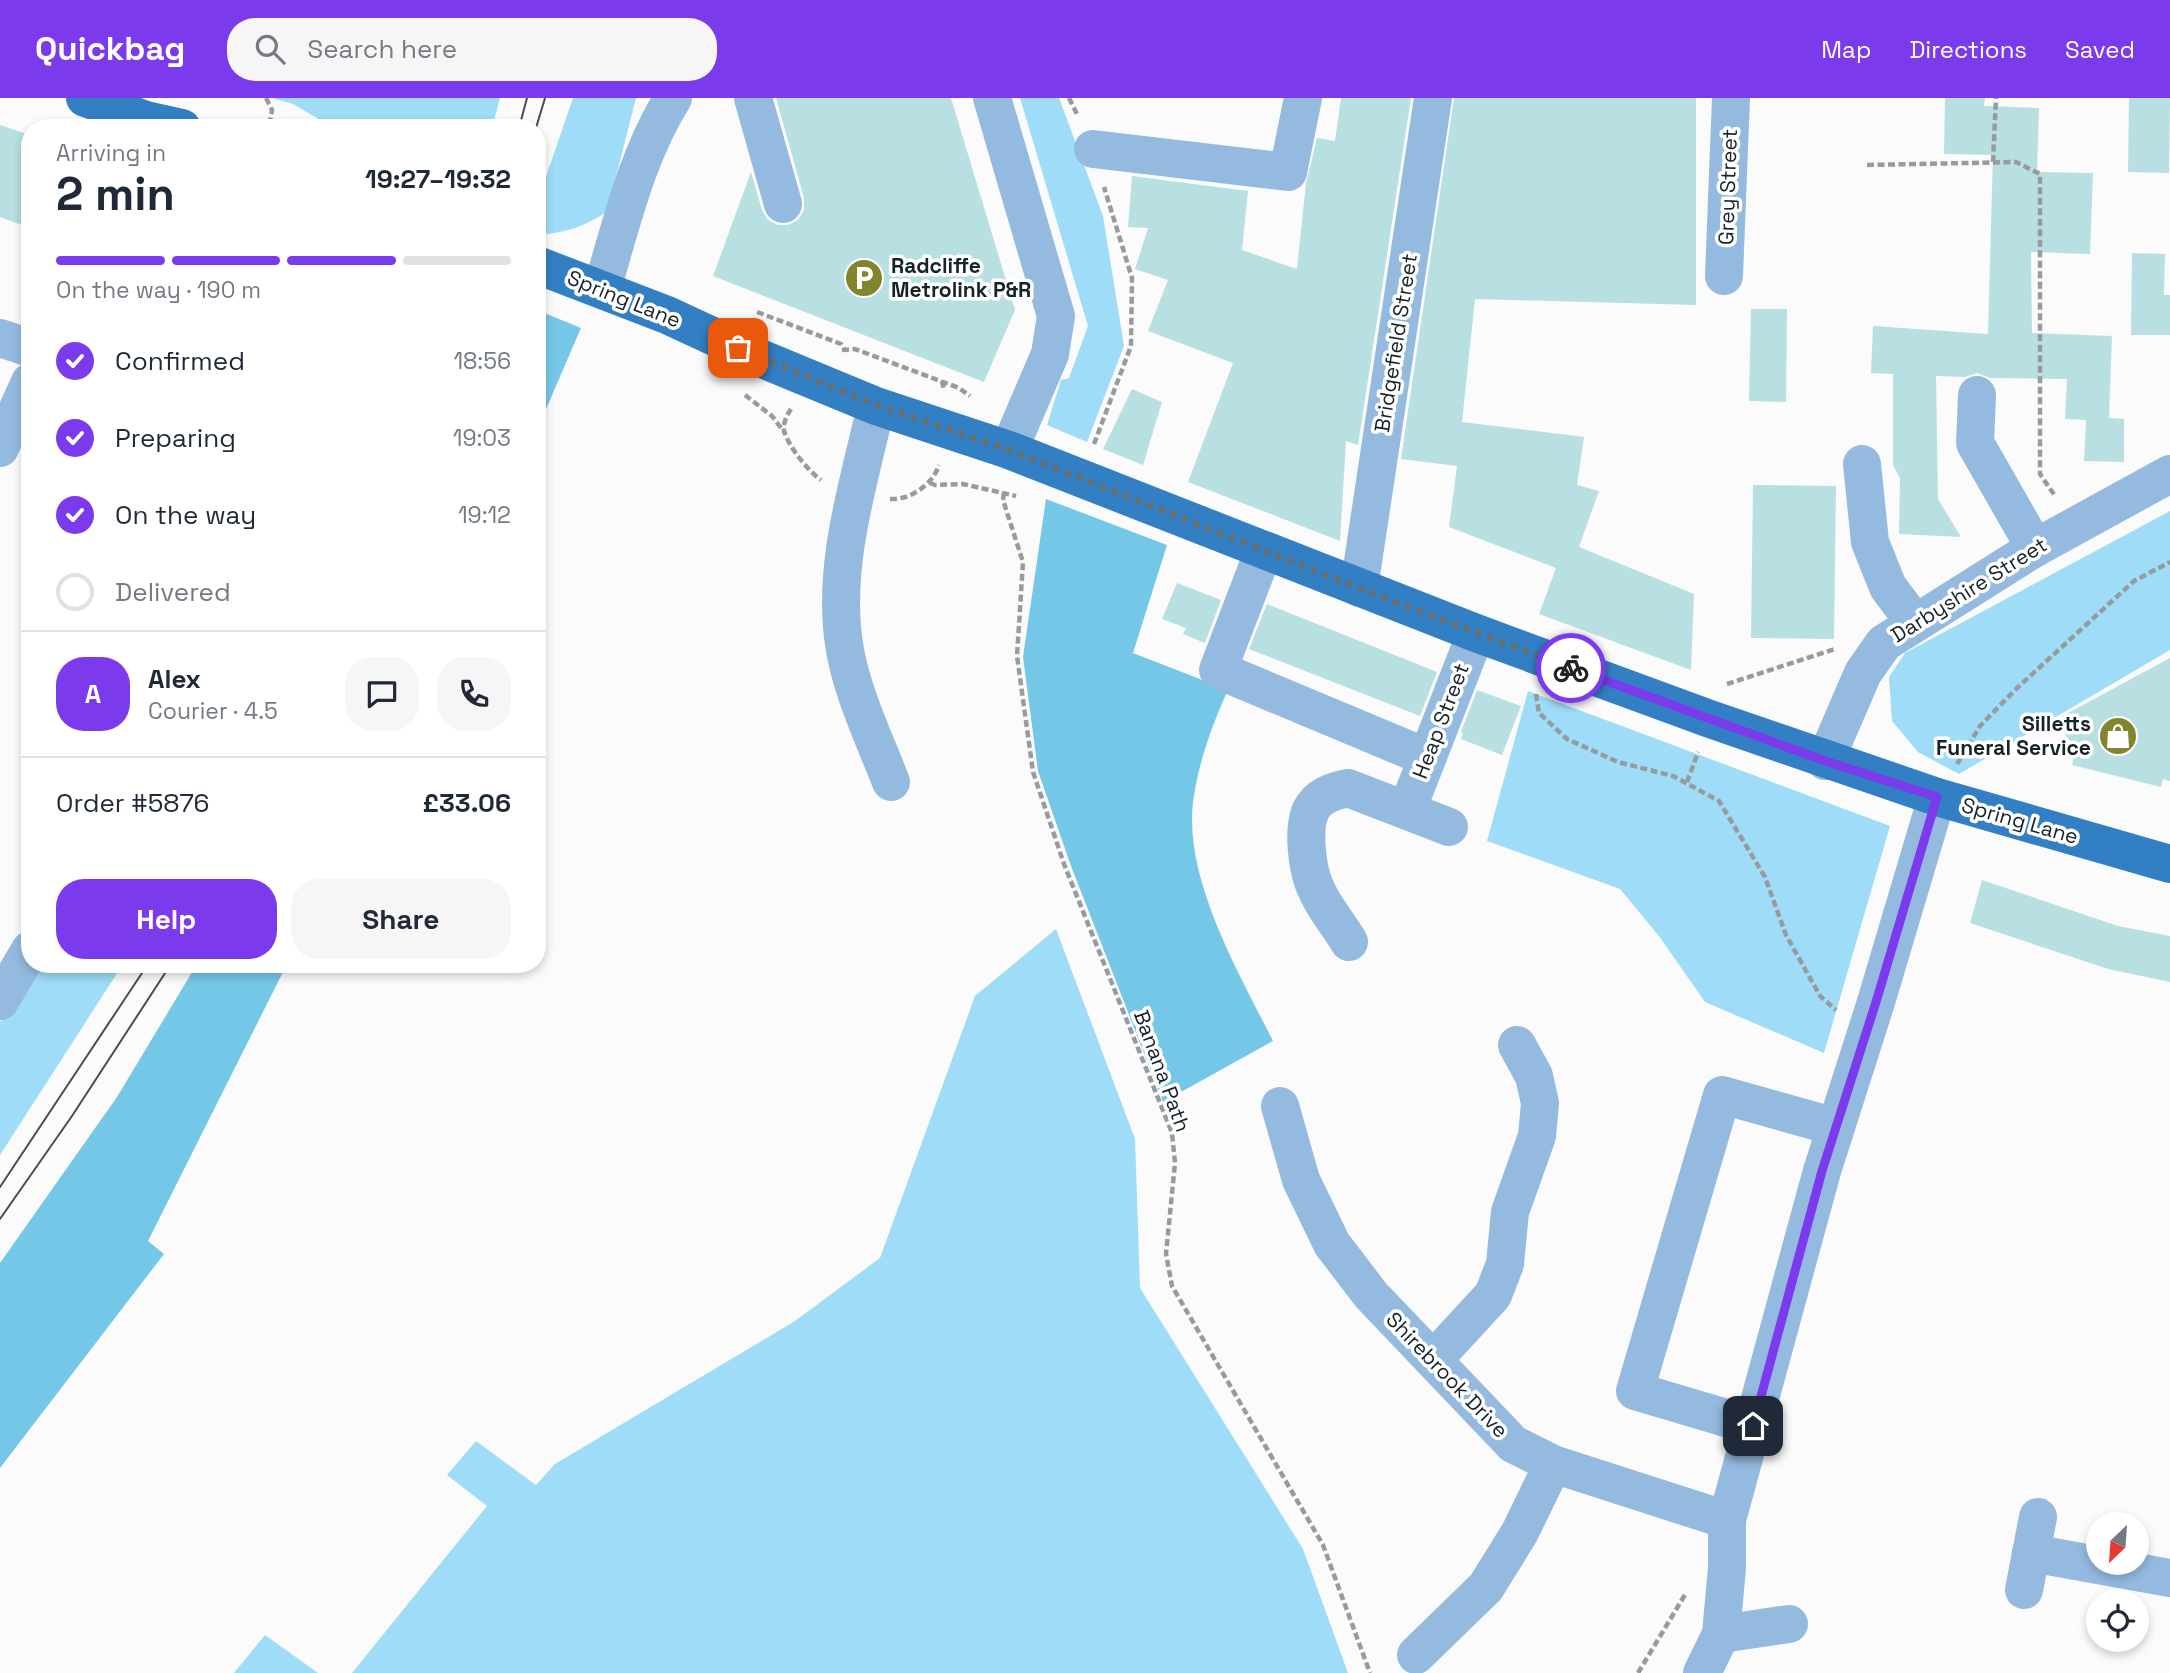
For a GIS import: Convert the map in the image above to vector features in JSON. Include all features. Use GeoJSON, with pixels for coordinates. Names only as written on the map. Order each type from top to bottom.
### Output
{"type":"FeatureCollection","features":[{"type":"Feature","properties":{"kind":"main road"},"geometry":{"type":"LineString","coordinates":[[85,98],[132,119]]}},
{"type":"Feature","properties":{"kind":"main road","name":"Spring Lane"},"geometry":{"type":"LineString","coordinates":[[546,268],[602,289],[876,405],[1009,450],[1476,633],[1825,761],[1937,797],[2170,864]]}},
{"type":"Feature","properties":{"kind":"street"},"geometry":{"type":"LineString","coordinates":[[602,289],[628,203],[658,122],[673,98]]}},
{"type":"Feature","properties":{"kind":"street"},"geometry":{"type":"LineString","coordinates":[[753,98],[783,204]]}},
{"type":"Feature","properties":{"kind":"street"},"geometry":{"type":"LineString","coordinates":[[992,98],[1056,316],[1050,354],[1009,450]]}},
{"type":"Feature","properties":{"kind":"street"},"geometry":{"type":"LineString","coordinates":[[1093,149],[1288,172],[1303,98]]}},
{"type":"Feature","properties":{"kind":"street","name":"Bridgefield Street"},"geometry":{"type":"LineString","coordinates":[[1359,588],[1433,98]]}},
{"type":"Feature","properties":{"kind":"street","name":"Grey Street"},"geometry":{"type":"LineString","coordinates":[[1724,276],[1731,98]]}},
{"type":"Feature","properties":{"kind":"street"},"geometry":{"type":"LineString","coordinates":[[0,338],[21,345]]}},
{"type":"Feature","properties":{"kind":"street"},"geometry":{"type":"LineString","coordinates":[[1977,395],[1975,443],[2035,548]]}},
{"type":"Feature","properties":{"kind":"street"},"geometry":{"type":"LineString","coordinates":[[0,449],[21,402]]}},
{"type":"Feature","properties":{"kind":"street"},"geometry":{"type":"LineString","coordinates":[[876,405],[845,545],[841,614],[852,677],[891,782]]}},
{"type":"Feature","properties":{"kind":"street"},"geometry":{"type":"LineString","coordinates":[[1862,464],[1870,542],[1888,587],[1900,633]]}},
{"type":"Feature","properties":{"kind":"street","name":"Darbyshire Street"},"geometry":{"type":"LineString","coordinates":[[1825,761],[1863,673],[1900,633],[2035,548],[2170,474]]}},
{"type":"Feature","properties":{"kind":"street"},"geometry":{"type":"LineString","coordinates":[[1264,550],[1218,670],[1426,757]]}},
{"type":"Feature","properties":{"kind":"street","name":"Heap Street"},"geometry":{"type":"LineString","coordinates":[[1407,810],[1476,633]]}},
{"type":"Feature","properties":{"kind":"street"},"geometry":{"type":"LineString","coordinates":[[1349,942],[1317,891],[1310,874],[1307,839],[1311,810],[1322,797],[1348,788],[1449,827]]}},
{"type":"Feature","properties":{"kind":"street"},"geometry":{"type":"LineString","coordinates":[[1702,1673],[1721,1634],[1727,1568],[1727,1520],[1836,1127],[1937,797]]}},
{"type":"Feature","properties":{"kind":"street"},"geometry":{"type":"LineString","coordinates":[[0,1001],[17,955]]}},
{"type":"Feature","properties":{"kind":"street"},"geometry":{"type":"LineString","coordinates":[[1434,1359],[1493,1295],[1505,1264],[1510,1212],[1537,1136],[1540,1103],[1534,1076],[1517,1045]]}},
{"type":"Feature","properties":{"kind":"street"},"geometry":{"type":"LineString","coordinates":[[1753,1426],[1636,1391],[1722,1095],[1836,1127]]}},
{"type":"Feature","properties":{"kind":"street","name":"Shirebrook Drive"},"geometry":{"type":"LineString","coordinates":[[1280,1106],[1301,1180],[1332,1244],[1371,1295],[1513,1444],[1553,1464],[1727,1520]]}},
{"type":"Feature","properties":{"kind":"street"},"geometry":{"type":"LineString","coordinates":[[1416,1655],[1486,1587],[1520,1532],[1553,1464]]}},
{"type":"Feature","properties":{"kind":"street"},"geometry":{"type":"LineString","coordinates":[[2024,1590],[2034,1535],[2170,1578]]}},
{"type":"Feature","properties":{"kind":"street"},"geometry":{"type":"LineString","coordinates":[[1721,1634],[1789,1623]]}},
{"type":"Feature","properties":{"kind":"path"},"geometry":{"type":"LineString","coordinates":[[267,98],[272,110],[270,119]]}},
{"type":"Feature","properties":{"kind":"path"},"geometry":{"type":"LineString","coordinates":[[1069,98],[1093,149],[1132,278],[1130,345],[1081,478]]}},
{"type":"Feature","properties":{"kind":"path"},"geometry":{"type":"LineString","coordinates":[[1993,162],[1996,98]]}},
{"type":"Feature","properties":{"kind":"path"},"geometry":{"type":"LineString","coordinates":[[1867,165],[2016,162],[2040,174],[2040,474],[2076,525]]}},
{"type":"Feature","properties":{"kind":"path","name":"Banana Path"},"geometry":{"type":"LineString","coordinates":[[930,483],[963,484],[1004,493],[1003,500],[1023,562],[1017,656],[1033,772],[1064,864],[1172,1133],[1175,1163],[1166,1254],[1172,1286],[1323,1545],[1370,1673]]}},
{"type":"Feature","properties":{"kind":"path"},"geometry":{"type":"LineString","coordinates":[[1937,797],[1980,726],[2017,688],[2134,581],[2170,562]]}},
{"type":"Feature","properties":{"kind":"path"},"geometry":{"type":"LineString","coordinates":[[1722,686],[1828,650],[1900,633]]}},
{"type":"Feature","properties":{"kind":"path"},"geometry":{"type":"LineString","coordinates":[[1539,656],[1534,681],[1539,713],[1567,739],[1618,762],[1687,782],[1719,801],[1765,877],[1786,935],[1820,996],[1865,1036]]}},
{"type":"Feature","properties":{"kind":"path"},"geometry":{"type":"LineString","coordinates":[[1687,782],[1700,748]]}},
{"type":"Feature","properties":{"kind":"path"},"geometry":{"type":"LineString","coordinates":[[1638,1673],[1693,1579],[1727,1568]]}},
{"type":"Feature","properties":{"kind":"shaded area"},"geometry":{"type":"Polygon","coordinates":[[[272,98],[500,98],[494,119],[319,119],[293,104],[272,98]]]}},
{"type":"Feature","properties":{"kind":"shaded area"},"geometry":{"type":"Polygon","coordinates":[[[573,98],[636,98],[607,212],[574,228],[546,234],[546,177],[573,98]]]}},
{"type":"Feature","properties":{"kind":"shaded area"},"geometry":{"type":"Polygon","coordinates":[[[1020,98],[1059,98],[1103,216],[1124,346],[1087,442],[1047,425],[1061,380],[1069,378],[1088,326],[1020,98]]]}},
{"type":"Feature","properties":{"kind":"shaded area"},"geometry":{"type":"Polygon","coordinates":[[[546,314],[581,328],[546,409],[546,314]]]}},
{"type":"Feature","properties":{"kind":"shaded area"},"geometry":{"type":"Polygon","coordinates":[[[1046,499],[1167,545],[1133,653],[1228,690],[1198,773],[1192,832],[1205,894],[1217,925],[1273,1041],[1163,1102],[1071,866],[1038,771],[1023,657],[1046,499]]]}},
{"type":"Feature","properties":{"kind":"shaded area"},"geometry":{"type":"Polygon","coordinates":[[[2170,511],[2170,650],[1959,774],[1918,752],[1892,721],[1889,677],[1905,653],[2170,511]]]}},
{"type":"Feature","properties":{"kind":"shaded area"},"geometry":{"type":"Polygon","coordinates":[[[1528,691],[1890,826],[1824,1053],[1705,1002],[1659,936],[1620,889],[1487,841],[1528,691]]]}},
{"type":"Feature","properties":{"kind":"shaded area"},"geometry":{"type":"Polygon","coordinates":[[[1056,929],[1135,1139],[1140,1288],[1303,1549],[1348,1673],[352,1673],[487,1506],[447,1475],[476,1441],[536,1485],[555,1464],[795,1321],[880,1258],[975,996],[1056,929]]]}},
{"type":"Feature","properties":{"kind":"shaded area"},"geometry":{"type":"Polygon","coordinates":[[[29,973],[117,973],[0,1155],[0,1022],[29,973]]]}},
{"type":"Feature","properties":{"kind":"shaded area"},"geometry":{"type":"Polygon","coordinates":[[[192,973],[282,973],[148,1241],[164,1254],[0,1468],[0,1263],[117,1097],[192,973]]]}},
{"type":"Feature","properties":{"kind":"shaded area"},"geometry":{"type":"Polygon","coordinates":[[[265,1635],[318,1673],[234,1673],[265,1635]]]}},
{"type":"Feature","properties":{"kind":"building"},"geometry":{"type":"Polygon","coordinates":[[[776,98],[951,98],[1015,310],[984,382],[713,276],[751,172],[762,210],[768,220],[778,225],[788,225],[798,220],[804,210],[804,198],[776,98]]]}},
{"type":"Feature","properties":{"kind":"building"},"geometry":{"type":"Polygon","coordinates":[[[1341,98],[1411,98],[1358,445],[1346,441],[1340,541],[1188,482],[1233,363],[1148,331],[1168,280],[1135,269],[1148,228],[1128,227],[1132,176],[1248,191],[1242,250],[1297,269],[1306,183],[1317,138],[1335,141],[1341,98]]]}},
{"type":"Feature","properties":{"kind":"building"},"geometry":{"type":"Polygon","coordinates":[[[1454,98],[1696,98],[1696,305],[1475,299],[1462,422],[1584,437],[1577,485],[1599,491],[1579,547],[1694,594],[1691,670],[1539,614],[1556,568],[1449,527],[1457,466],[1401,459],[1454,98]]]}},
{"type":"Feature","properties":{"kind":"building"},"geometry":{"type":"Polygon","coordinates":[[[1945,98],[1985,98],[1984,106],[2039,108],[2037,172],[2093,173],[2090,254],[2031,252],[2032,333],[2112,336],[2109,418],[2124,419],[2124,462],[2084,461],[2086,420],[2065,419],[2067,379],[1990,378],[1977,373],[1965,377],[1936,376],[1938,499],[1961,537],[1899,534],[1900,478],[1893,465],[1893,374],[1871,373],[1873,326],[1988,334],[1993,155],[1944,154],[1945,98]]]}},
{"type":"Feature","properties":{"kind":"building"},"geometry":{"type":"Polygon","coordinates":[[[2129,98],[2170,98],[2169,173],[2128,172],[2129,98]]]}},
{"type":"Feature","properties":{"kind":"building"},"geometry":{"type":"Polygon","coordinates":[[[0,125],[21,132],[21,225],[0,217],[0,125]]]}},
{"type":"Feature","properties":{"kind":"building"},"geometry":{"type":"Polygon","coordinates":[[[2132,253],[2165,254],[2164,295],[2170,295],[2170,335],[2131,335],[2132,253]]]}},
{"type":"Feature","properties":{"kind":"building"},"geometry":{"type":"Polygon","coordinates":[[[1751,309],[1787,309],[1786,402],[1749,401],[1751,309]]]}},
{"type":"Feature","properties":{"kind":"building"},"geometry":{"type":"Polygon","coordinates":[[[1132,389],[1162,402],[1143,465],[1103,449],[1132,389]]]}},
{"type":"Feature","properties":{"kind":"building"},"geometry":{"type":"Polygon","coordinates":[[[1753,485],[1836,486],[1834,639],[1751,638],[1753,485]]]}},
{"type":"Feature","properties":{"kind":"building"},"geometry":{"type":"Polygon","coordinates":[[[1177,583],[1221,600],[1205,643],[1183,634],[1186,628],[1162,619],[1177,583]]]}},
{"type":"Feature","properties":{"kind":"building"},"geometry":{"type":"Polygon","coordinates":[[[1267,604],[1437,672],[1420,716],[1249,649],[1267,604]]]}},
{"type":"Feature","properties":{"kind":"building","name":"Silletts Funeral Service"},"geometry":{"type":"Polygon","coordinates":[[[2170,658],[2170,781],[2163,779],[2161,787],[2072,765],[2075,752],[2057,719],[2170,658]]]}},
{"type":"Feature","properties":{"kind":"building"},"geometry":{"type":"Polygon","coordinates":[[[1477,690],[1521,706],[1502,755],[1461,739],[1461,732],[1477,690]]]}},
{"type":"Feature","properties":{"kind":"building"},"geometry":{"type":"Polygon","coordinates":[[[1982,880],[2118,926],[2170,936],[2170,982],[2108,969],[1970,923],[1982,880]]]}},
{"type":"Feature","properties":{"kind":"tram line"},"geometry":{"type":"LineString","coordinates":[[521,119],[527,98]]}},
{"type":"Feature","properties":{"kind":"tram line"},"geometry":{"type":"LineString","coordinates":[[539,119],[545,98]]}},
{"type":"Feature","properties":{"kind":"tram line"},"geometry":{"type":"LineString","coordinates":[[0,1187],[142,973]]}},
{"type":"Feature","properties":{"kind":"tram line"},"geometry":{"type":"LineString","coordinates":[[0,1219],[72,1116],[165,973]]}},
{"type":"Feature","properties":{"kind":"way so far"},"geometry":{"type":"LineString","coordinates":[[738,348],[876,405],[1009,450],[1382,597],[1571,668]]}},
{"type":"Feature","properties":{"kind":"place","name":"Radcliffe Metrolink P&R"},"geometry":{"type":"Point","coordinates":[864,278]}},
{"type":"Feature","properties":{"kind":"place","name":"Silletts Funeral Service"},"geometry":{"type":"Point","coordinates":[2118,736]}},
{"type":"Feature","properties":{"kind":"route"},"geometry":{"type":"LineString","coordinates":[[1571,668],[1825,761],[1937,797],[1822,1171],[1753,1426]]}}]}
